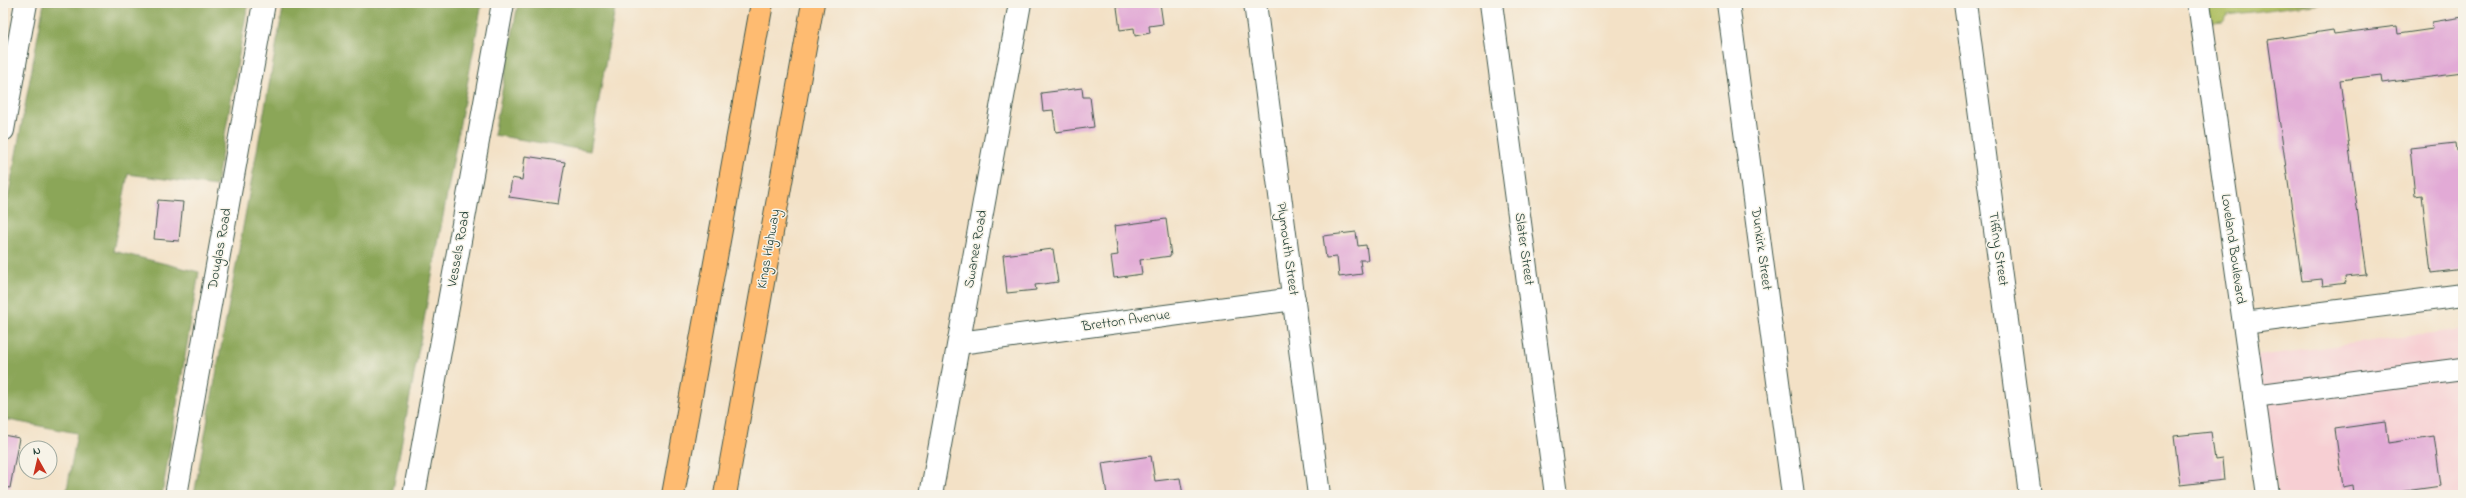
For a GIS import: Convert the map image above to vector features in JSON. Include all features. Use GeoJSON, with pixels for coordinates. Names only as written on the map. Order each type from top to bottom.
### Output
{"type":"FeatureCollection","features":[{"type":"Feature","properties":{"kind":"main road"},"geometry":{"type":"LineString","coordinates":[[673,495],[762,3]]}},
{"type":"Feature","properties":{"kind":"main road","name":"Kings Highway"},"geometry":{"type":"LineString","coordinates":[[725,495],[813,3]]}},
{"type":"Feature","properties":{"kind":"street"},"geometry":{"type":"LineString","coordinates":[[3,130],[26,3]]}},
{"type":"Feature","properties":{"kind":"street","name":"Douglas Road"},"geometry":{"type":"LineString","coordinates":[[176,495],[264,3]]}},
{"type":"Feature","properties":{"kind":"street","name":"Vessels Road"},"geometry":{"type":"LineString","coordinates":[[414,495],[503,3]]}},
{"type":"Feature","properties":{"kind":"street","name":"Swanee Road"},"geometry":{"type":"LineString","coordinates":[[931,495],[1020,3]]}},
{"type":"Feature","properties":{"kind":"street","name":"Plymouth Street"},"geometry":{"type":"LineString","coordinates":[[1255,3],[1319,495]]}},
{"type":"Feature","properties":{"kind":"street","name":"Slater Street"},"geometry":{"type":"LineString","coordinates":[[1491,3],[1556,495]]}},
{"type":"Feature","properties":{"kind":"street","name":"Dunkirk Street"},"geometry":{"type":"LineString","coordinates":[[1728,3],[1793,495]]}},
{"type":"Feature","properties":{"kind":"street","name":"Tiffiny Street"},"geometry":{"type":"LineString","coordinates":[[1965,3],[2030,495]]}},
{"type":"Feature","properties":{"kind":"street","name":"Loveland Boulevard"},"geometry":{"type":"LineString","coordinates":[[2199,3],[2268,495]]}},
{"type":"Feature","properties":{"kind":"street"},"geometry":{"type":"LineString","coordinates":[[2244,323],[2463,295]]}},
{"type":"Feature","properties":{"kind":"street","name":"Bretton Avenue"},"geometry":{"type":"LineString","coordinates":[[958,343],[1294,299]]}},
{"type":"Feature","properties":{"kind":"street"},"geometry":{"type":"LineString","coordinates":[[2254,396],[2463,369]]}},
{"type":"Feature","properties":{"kind":"shaded area"},"geometry":{"type":"Polygon","coordinates":[[[2463,329],[2463,495],[2277,495],[2257,356],[2463,329]]]}},
{"type":"Feature","properties":{"kind":"green space"},"geometry":{"type":"Polygon","coordinates":[[[44,3],[248,3],[216,186],[128,174],[113,251],[199,272],[162,495],[66,495],[77,433],[3,419],[3,225],[44,3]]]}},
{"type":"Feature","properties":{"kind":"green space"},"geometry":{"type":"Polygon","coordinates":[[[284,3],[482,3],[392,495],[194,495],[284,3]]]}},
{"type":"Feature","properties":{"kind":"green space"},"geometry":{"type":"Polygon","coordinates":[[[518,3],[616,3],[590,151],[494,135],[518,3]]]}},
{"type":"Feature","properties":{"kind":"green space"},"geometry":{"type":"Polygon","coordinates":[[[2208,3],[2322,3],[2227,15],[2222,22],[2211,23],[2208,3]]]}},
{"type":"Feature","properties":{"kind":"building"},"geometry":{"type":"Polygon","coordinates":[[[1144,3],[1160,3],[1163,24],[1149,26],[1150,33],[1135,36],[1134,28],[1120,30],[1117,7],[1144,3]]]}},
{"type":"Feature","properties":{"kind":"building"},"geometry":{"type":"Polygon","coordinates":[[[2463,17],[2463,73],[2382,83],[2381,75],[2340,80],[2366,275],[2345,277],[2346,283],[2323,286],[2322,279],[2302,281],[2268,40],[2333,30],[2334,34],[2397,26],[2398,34],[2433,29],[2432,22],[2463,17]]]}},
{"type":"Feature","properties":{"kind":"building"},"geometry":{"type":"Polygon","coordinates":[[[1082,88],[1083,97],[1090,97],[1094,127],[1056,132],[1053,110],[1043,111],[1041,93],[1082,88]]]}},
{"type":"Feature","properties":{"kind":"building"},"geometry":{"type":"Polygon","coordinates":[[[2456,143],[2457,151],[2463,150],[2463,269],[2431,273],[2422,195],[2415,196],[2410,148],[2456,143]]]}},
{"type":"Feature","properties":{"kind":"building"},"geometry":{"type":"Polygon","coordinates":[[[525,156],[565,162],[558,204],[509,197],[512,178],[522,180],[525,156]]]}},
{"type":"Feature","properties":{"kind":"building"},"geometry":{"type":"Polygon","coordinates":[[[158,200],[183,202],[179,241],[154,239],[158,200]]]}},
{"type":"Feature","properties":{"kind":"building"},"geometry":{"type":"Polygon","coordinates":[[[1166,219],[1171,256],[1140,260],[1142,274],[1114,278],[1111,256],[1118,255],[1114,226],[1166,219]]]}},
{"type":"Feature","properties":{"kind":"building"},"geometry":{"type":"Polygon","coordinates":[[[1356,232],[1358,246],[1366,245],[1368,260],[1360,260],[1362,274],[1339,277],[1337,257],[1326,258],[1323,236],[1356,232]]]}},
{"type":"Feature","properties":{"kind":"building"},"geometry":{"type":"Polygon","coordinates":[[[1053,249],[1058,282],[1035,285],[1036,290],[1007,293],[1003,255],[1053,249]]]}},
{"type":"Feature","properties":{"kind":"building"},"geometry":{"type":"Polygon","coordinates":[[[2385,422],[2388,443],[2434,436],[2441,486],[2377,495],[2354,495],[2353,485],[2343,487],[2335,429],[2385,422]]]}},
{"type":"Feature","properties":{"kind":"building"},"geometry":{"type":"Polygon","coordinates":[[[2211,432],[2215,460],[2222,459],[2224,480],[2180,485],[2174,436],[2211,432]]]}},
{"type":"Feature","properties":{"kind":"building"},"geometry":{"type":"Polygon","coordinates":[[[3,435],[19,438],[10,488],[3,487],[3,435]]]}},
{"type":"Feature","properties":{"kind":"building"},"geometry":{"type":"Polygon","coordinates":[[[1151,456],[1155,481],[1180,478],[1183,495],[1107,495],[1102,463],[1151,456]]]}}]}
